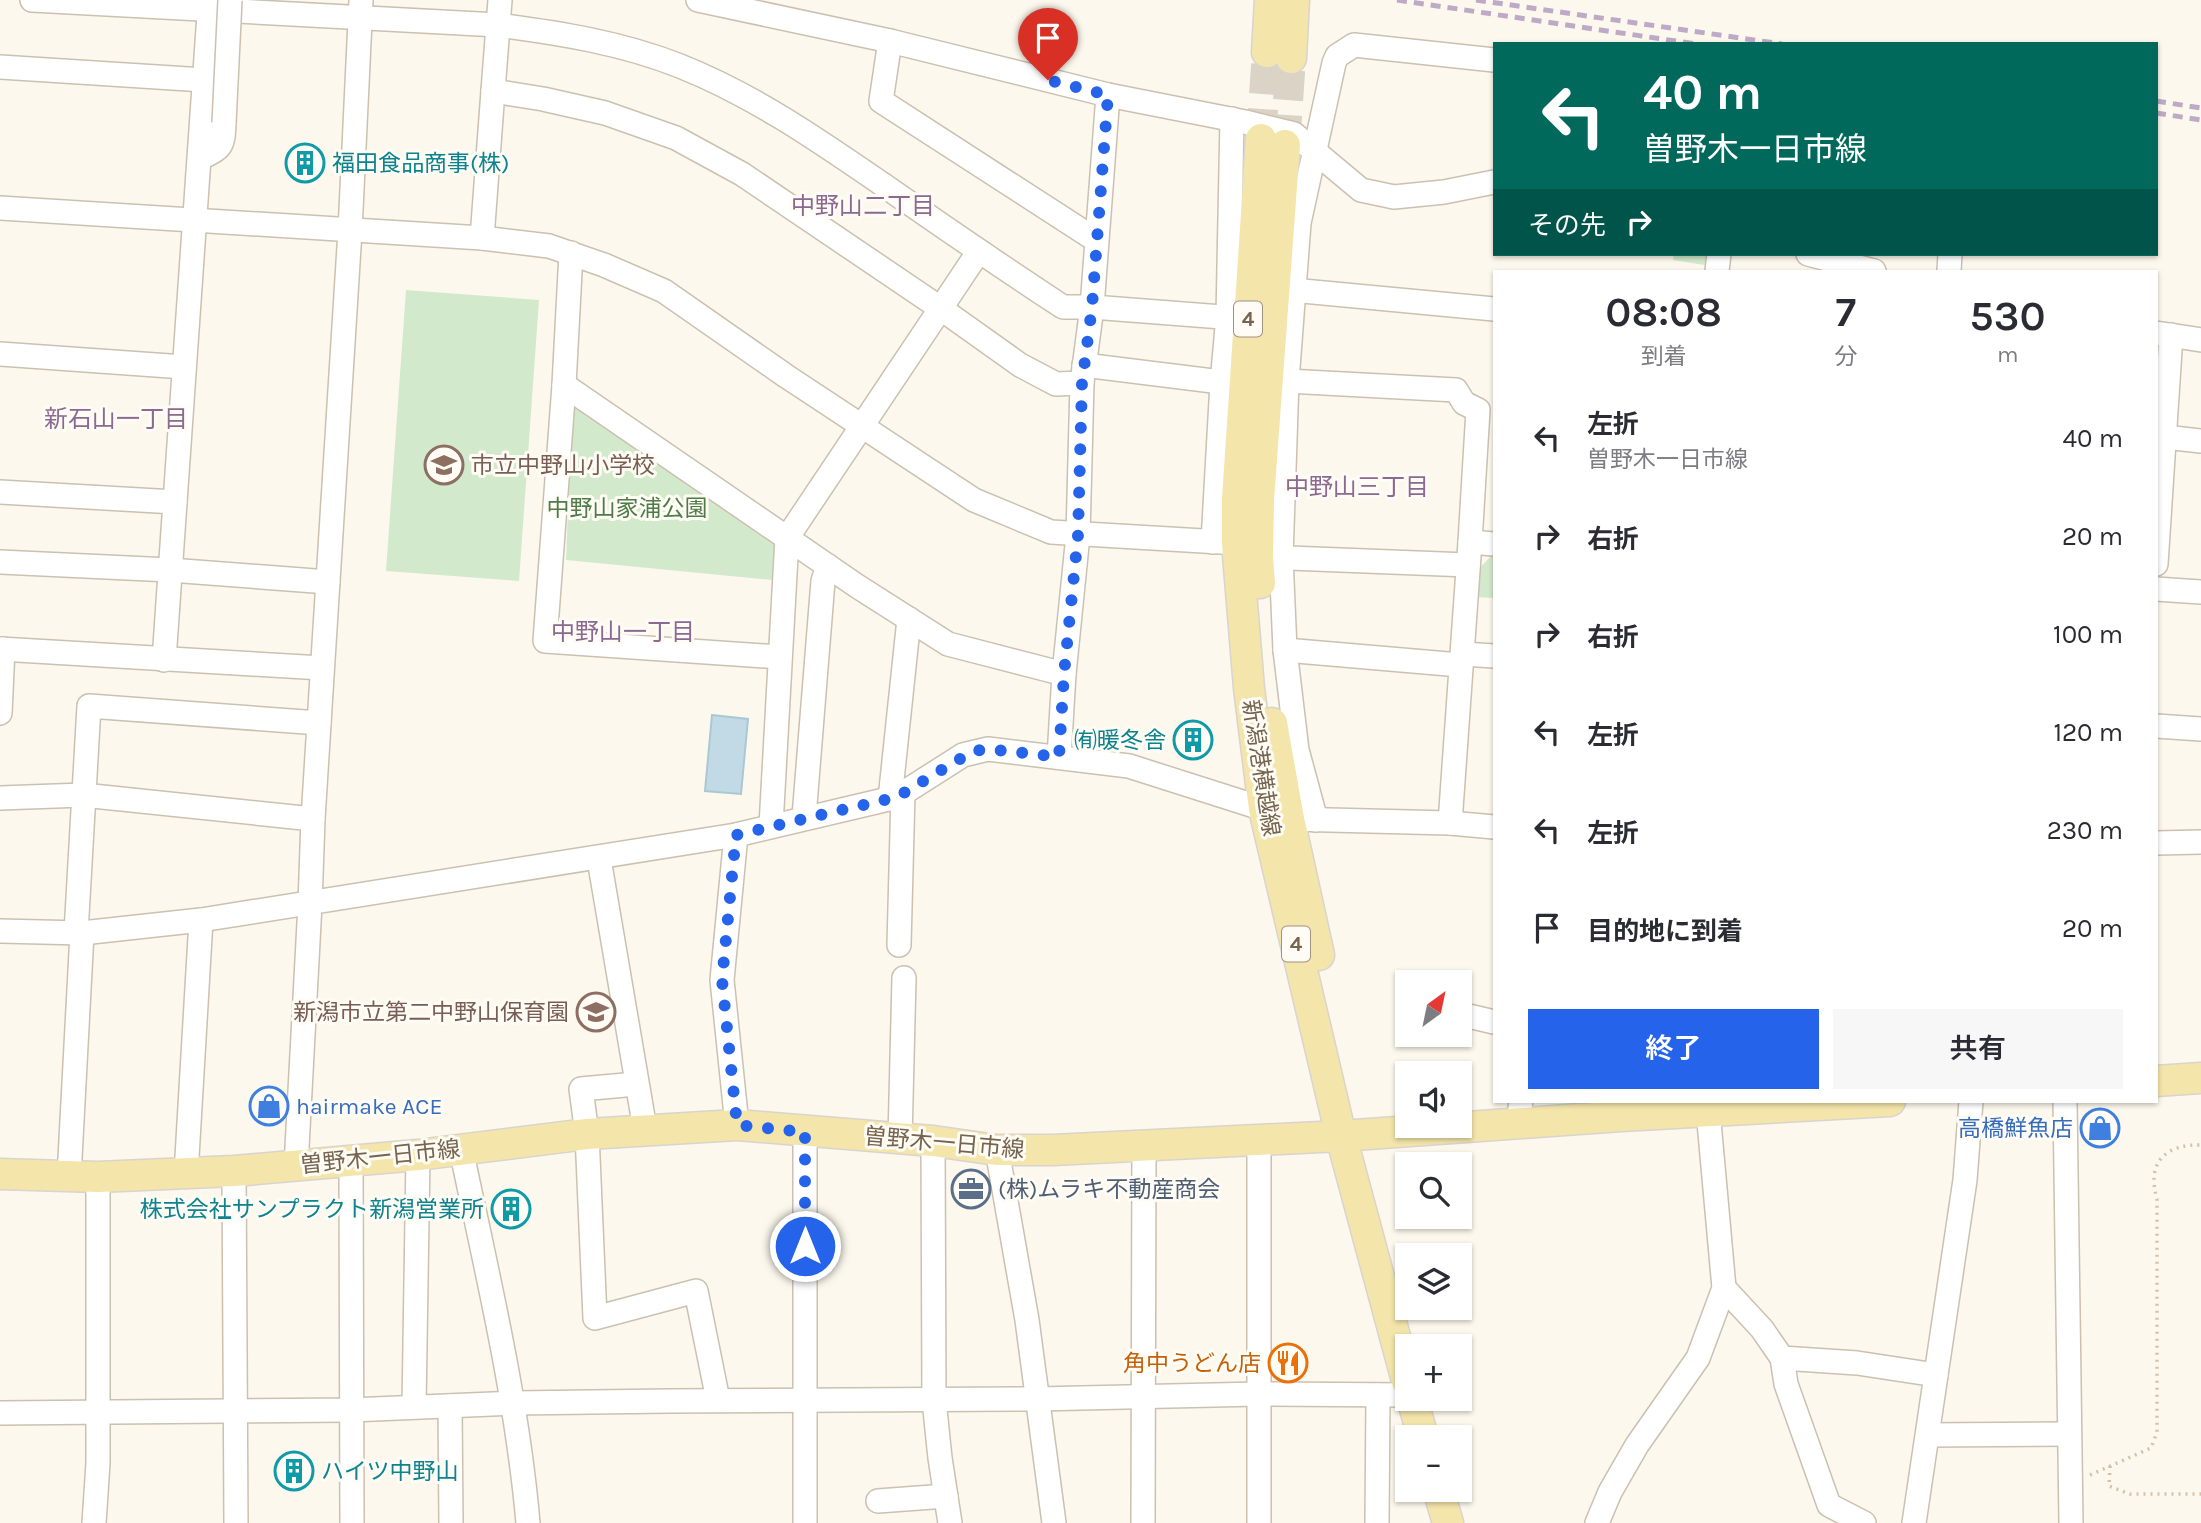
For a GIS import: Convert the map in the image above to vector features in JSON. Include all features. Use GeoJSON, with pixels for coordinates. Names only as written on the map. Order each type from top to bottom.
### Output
{"type":"FeatureCollection","features":[{"type":"Feature","properties":{"kind":"main road"},"geometry":{"type":"LineString","coordinates":[[1270,0],[1279,55],[1294,0]]}},
{"type":"Feature","properties":{"kind":"main road","name":"新潟港横越線"},"geometry":{"type":"LineString","coordinates":[[1247,550],[1260,486],[1273,142],[1238,317],[1233,384],[1237,499],[1247,550],[1249,688],[1290,816],[1349,1135],[1396,1334]]}},
{"type":"Feature","properties":{"kind":"main road"},"geometry":{"type":"LineString","coordinates":[[2158,1081],[2201,1077]]}},
{"type":"Feature","properties":{"kind":"main road","name":"曽野木一日市線"},"geometry":{"type":"LineString","coordinates":[[0,1174],[98,1177],[234,1171],[418,1155],[587,1134],[737,1125],[933,1141],[997,1150],[1144,1147],[1349,1135],[1520,1112],[1621,1108],[1708,1111],[1854,1103]]}},
{"type":"Feature","properties":{"kind":"main road","name":"新潟港横越線"},"geometry":{"type":"LineString","coordinates":[[1349,1135],[1414,1334]]}},
{"type":"Feature","properties":{"kind":"main road"},"geometry":{"type":"LineString","coordinates":[[1442,1502],[1448,1523]]}},
{"type":"Feature","properties":{"kind":"main road"},"geometry":{"type":"LineString","coordinates":[[1462,1502],[1467,1523]]}},
{"type":"Feature","properties":{"kind":"street"},"geometry":{"type":"LineString","coordinates":[[32,0],[360,9],[564,34],[629,49],[678,65],[724,85],[812,136],[1063,307],[1238,317],[1228,222],[1232,119]]}},
{"type":"Feature","properties":{"kind":"street"},"geometry":{"type":"LineString","coordinates":[[200,158],[218,150],[223,143],[230,0]]}},
{"type":"Feature","properties":{"kind":"street"},"geometry":{"type":"LineString","coordinates":[[482,238],[500,0]]}},
{"type":"Feature","properties":{"kind":"street"},"geometry":{"type":"LineString","coordinates":[[698,0],[890,41],[1108,95],[1294,134],[1361,190],[1394,197],[1444,192],[1493,182]]}},
{"type":"Feature","properties":{"kind":"street"},"geometry":{"type":"LineString","coordinates":[[164,660],[210,5]]}},
{"type":"Feature","properties":{"kind":"street"},"geometry":{"type":"LineString","coordinates":[[296,1166],[313,819],[350,231],[360,9]]}},
{"type":"Feature","properties":{"kind":"street"},"geometry":{"type":"LineString","coordinates":[[890,41],[881,100],[1096,240]]}},
{"type":"Feature","properties":{"kind":"street"},"geometry":{"type":"LineString","coordinates":[[1290,816],[1297,750],[1285,650],[1247,550],[1287,381],[1299,223],[1337,56],[1354,45],[1493,60]]}},
{"type":"Feature","properties":{"kind":"street"},"geometry":{"type":"LineString","coordinates":[[0,67],[204,80]]}},
{"type":"Feature","properties":{"kind":"street"},"geometry":{"type":"LineString","coordinates":[[493,91],[605,113],[676,138],[742,174],[1020,365],[1056,384],[1083,374],[1233,384]]}},
{"type":"Feature","properties":{"kind":"street"},"geometry":{"type":"LineString","coordinates":[[1059,757],[1078,535],[1083,374],[1092,307],[1108,95]]}},
{"type":"Feature","properties":{"kind":"street"},"geometry":{"type":"LineString","coordinates":[[0,208],[482,238],[549,246],[664,291],[860,426],[974,500],[1051,532],[1247,550],[1468,565]]}},
{"type":"Feature","properties":{"kind":"street"},"geometry":{"type":"LineString","coordinates":[[771,826],[787,538],[979,251]]}},
{"type":"Feature","properties":{"kind":"street"},"geometry":{"type":"LineString","coordinates":[[571,253],[545,641],[780,657]]}},
{"type":"Feature","properties":{"kind":"street"},"geometry":{"type":"LineString","coordinates":[[1813,256],[1841,267],[1866,270]]}},
{"type":"Feature","properties":{"kind":"street"},"geometry":{"type":"LineString","coordinates":[[1292,290],[1493,309]]}},
{"type":"Feature","properties":{"kind":"street"},"geometry":{"type":"LineString","coordinates":[[2158,500],[2164,334],[2201,340]]}},
{"type":"Feature","properties":{"kind":"street"},"geometry":{"type":"LineString","coordinates":[[0,354],[184,367]]}},
{"type":"Feature","properties":{"kind":"street"},"geometry":{"type":"LineString","coordinates":[[1287,381],[1456,390],[1464,403],[1478,410],[1486,426],[1470,541],[1450,823]]}},
{"type":"Feature","properties":{"kind":"street"},"geometry":{"type":"LineString","coordinates":[[564,386],[828,566],[948,644],[1064,674]]}},
{"type":"Feature","properties":{"kind":"street"},"geometry":{"type":"LineString","coordinates":[[2160,437],[2201,441]]}},
{"type":"Feature","properties":{"kind":"street"},"geometry":{"type":"LineString","coordinates":[[0,492],[175,502]]}},
{"type":"Feature","properties":{"kind":"street"},"geometry":{"type":"LineString","coordinates":[[1470,541],[1493,544]]}},
{"type":"Feature","properties":{"kind":"street"},"geometry":{"type":"LineString","coordinates":[[0,562],[170,570],[328,582]]}},
{"type":"Feature","properties":{"kind":"street"},"geometry":{"type":"LineString","coordinates":[[804,817],[823,581],[828,566]]}},
{"type":"Feature","properties":{"kind":"street"},"geometry":{"type":"LineString","coordinates":[[2158,589],[2201,592]]}},
{"type":"Feature","properties":{"kind":"street"},"geometry":{"type":"LineString","coordinates":[[899,945],[896,796],[909,619]]}},
{"type":"Feature","properties":{"kind":"street"},"geometry":{"type":"LineString","coordinates":[[0,713],[1,649],[322,668]]}},
{"type":"Feature","properties":{"kind":"street"},"geometry":{"type":"LineString","coordinates":[[1285,650],[1462,659],[1493,656]]}},
{"type":"Feature","properties":{"kind":"street"},"geometry":{"type":"LineString","coordinates":[[69,1177],[83,795],[89,706],[319,723]]}},
{"type":"Feature","properties":{"kind":"street"},"geometry":{"type":"LineString","coordinates":[[2158,726],[2201,729]]}},
{"type":"Feature","properties":{"kind":"street"},"geometry":{"type":"LineString","coordinates":[[0,932],[79,933],[201,920],[599,859],[736,835],[896,796],[973,751],[988,749],[1129,765],[1290,816],[1493,827]]}},
{"type":"Feature","properties":{"kind":"street"},"geometry":{"type":"LineString","coordinates":[[0,798],[83,795],[313,819]]}},
{"type":"Feature","properties":{"kind":"street"},"geometry":{"type":"LineString","coordinates":[[736,835],[722,980],[737,1125]]}},
{"type":"Feature","properties":{"kind":"street"},"geometry":{"type":"LineString","coordinates":[[2158,843],[2201,842]]}},
{"type":"Feature","properties":{"kind":"street"},"geometry":{"type":"LineString","coordinates":[[599,859],[645,1129]]}},
{"type":"Feature","properties":{"kind":"street"},"geometry":{"type":"LineString","coordinates":[[186,1174],[201,920]]}},
{"type":"Feature","properties":{"kind":"street"},"geometry":{"type":"LineString","coordinates":[[900,1139],[904,978]]}},
{"type":"Feature","properties":{"kind":"street"},"geometry":{"type":"LineString","coordinates":[[1472,1017],[1493,1022]]}},
{"type":"Feature","properties":{"kind":"street"},"geometry":{"type":"LineString","coordinates":[[636,1084],[581,1089],[587,1134],[595,1318],[696,1291],[718,1400]]}},
{"type":"Feature","properties":{"kind":"street"},"geometry":{"type":"LineString","coordinates":[[1914,1523],[1965,1180],[1971,1103]]}},
{"type":"Feature","properties":{"kind":"street"},"geometry":{"type":"LineString","coordinates":[[2065,1103],[2071,1523]]}},
{"type":"Feature","properties":{"kind":"street"},"geometry":{"type":"LineString","coordinates":[[1597,1523],[1610,1492],[1637,1445],[1698,1358],[1724,1288],[1708,1111]]}},
{"type":"Feature","properties":{"kind":"street"},"geometry":{"type":"LineString","coordinates":[[805,1132],[805,1523]]}},
{"type":"Feature","properties":{"kind":"street"},"geometry":{"type":"LineString","coordinates":[[1259,1139],[1259,1523]]}},
{"type":"Feature","properties":{"kind":"street"},"geometry":{"type":"LineString","coordinates":[[933,1141],[934,1400],[950,1523]]}},
{"type":"Feature","properties":{"kind":"street"},"geometry":{"type":"LineString","coordinates":[[1143,1523],[1144,1147]]}},
{"type":"Feature","properties":{"kind":"street"},"geometry":{"type":"LineString","coordinates":[[461,1150],[514,1403],[528,1523]]}},
{"type":"Feature","properties":{"kind":"street"},"geometry":{"type":"LineString","coordinates":[[997,1150],[1027,1320],[1054,1523]]}},
{"type":"Feature","properties":{"kind":"street"},"geometry":{"type":"LineString","coordinates":[[414,1407],[418,1155]]}},
{"type":"Feature","properties":{"kind":"street"},"geometry":{"type":"LineString","coordinates":[[351,1162],[352,1523]]}},
{"type":"Feature","properties":{"kind":"street"},"geometry":{"type":"LineString","coordinates":[[234,1171],[236,1523]]}},
{"type":"Feature","properties":{"kind":"street"},"geometry":{"type":"LineString","coordinates":[[94,1523],[98,1463],[98,1177]]}},
{"type":"Feature","properties":{"kind":"street"},"geometry":{"type":"LineString","coordinates":[[1724,1288],[1762,1329],[1782,1358],[1786,1384],[1829,1506],[1864,1523]]}},
{"type":"Feature","properties":{"kind":"street"},"geometry":{"type":"LineString","coordinates":[[1782,1358],[1857,1363],[1936,1375]]}},
{"type":"Feature","properties":{"kind":"street"},"geometry":{"type":"LineString","coordinates":[[1377,1523],[1378,1395]]}},
{"type":"Feature","properties":{"kind":"street"},"geometry":{"type":"LineString","coordinates":[[0,1413],[351,1410],[514,1403],[718,1400],[1395,1395]]}},
{"type":"Feature","properties":{"kind":"street"},"geometry":{"type":"LineString","coordinates":[[450,1406],[451,1523]]}},
{"type":"Feature","properties":{"kind":"street"},"geometry":{"type":"LineString","coordinates":[[1928,1435],[2069,1434]]}},
{"type":"Feature","properties":{"kind":"street"},"geometry":{"type":"LineString","coordinates":[[878,1501],[946,1496]]}},
{"type":"Feature","properties":{"kind":"path"},"geometry":{"type":"LineString","coordinates":[[2070,1483],[2151,1448],[2157,1433],[2157,1199],[2154,1175],[2164,1155],[2182,1145],[2201,1145]]}},
{"type":"Feature","properties":{"kind":"path"},"geometry":{"type":"LineString","coordinates":[[2110,1466],[2109,1486],[2130,1494],[2201,1494]]}},
{"type":"Feature","properties":{"kind":"green space"},"geometry":{"type":"Polygon","coordinates":[[[1674,256],[1719,256],[1717,267],[1673,260],[1674,256]]]}},
{"type":"Feature","properties":{"kind":"green space"},"geometry":{"type":"Polygon","coordinates":[[[406,290],[539,300],[519,581],[386,571],[406,290]]]}},
{"type":"Feature","properties":{"kind":"green space","name":"中野山家浦公園"},"geometry":{"type":"Polygon","coordinates":[[[577,406],[774,538],[776,545],[773,580],[566,560],[572,407],[577,406]]]}},
{"type":"Feature","properties":{"kind":"green space"},"geometry":{"type":"Polygon","coordinates":[[[1493,554],[1493,598],[1471,597],[1474,574],[1493,554]]]}},
{"type":"Feature","properties":{"kind":"water"},"geometry":{"type":"Polygon","coordinates":[[[712,715],[748,719],[741,794],[705,791],[712,715]]]}},
{"type":"Feature","properties":{"kind":"tunnel"},"geometry":{"type":"LineString","coordinates":[[1261,139],[1267,52]]}},
{"type":"Feature","properties":{"kind":"tunnel"},"geometry":{"type":"LineString","coordinates":[[1285,145],[1291,58]]}},
{"type":"Feature","properties":{"kind":"railway"},"geometry":{"type":"LineString","coordinates":[[1397,0],[1682,42]]}},
{"type":"Feature","properties":{"kind":"railway"},"geometry":{"type":"LineString","coordinates":[[1476,0],[1768,42]]}},
{"type":"Feature","properties":{"kind":"railway"},"geometry":{"type":"LineString","coordinates":[[2158,101],[2201,108]]}},
{"type":"Feature","properties":{"kind":"railway"},"geometry":{"type":"LineString","coordinates":[[2158,113],[2201,120]]}},
{"type":"Feature","properties":{"kind":"place","name":"福田食品商事(株)"},"geometry":{"type":"Point","coordinates":[305,163]}},
{"type":"Feature","properties":{"kind":"place","name":"市立中野山小学校"},"geometry":{"type":"Point","coordinates":[444,465]}},
{"type":"Feature","properties":{"kind":"place","name":"㈲暖冬舎"},"geometry":{"type":"Point","coordinates":[1193,740]}},
{"type":"Feature","properties":{"kind":"place","name":"新潟市立第二中野山保育園"},"geometry":{"type":"Point","coordinates":[596,1012]}},
{"type":"Feature","properties":{"kind":"place","name":"hairmake ACE"},"geometry":{"type":"Point","coordinates":[269,1106]}},
{"type":"Feature","properties":{"kind":"place","name":"高橋鮮魚店"},"geometry":{"type":"Point","coordinates":[2100,1128]}},
{"type":"Feature","properties":{"kind":"place","name":"(株)ムラキ不動産商会"},"geometry":{"type":"Point","coordinates":[971,1189]}},
{"type":"Feature","properties":{"kind":"place","name":"株式会社サンプラクト新潟営業所"},"geometry":{"type":"Point","coordinates":[511,1209]}},
{"type":"Feature","properties":{"kind":"place","name":"角中うどん店"},"geometry":{"type":"Point","coordinates":[1288,1363]}},
{"type":"Feature","properties":{"kind":"place","name":"ハイツ中野山"},"geometry":{"type":"Point","coordinates":[294,1471]}},
{"type":"Feature","properties":{"kind":"district","name":"中野山二丁目"},"geometry":{"type":"Point","coordinates":[863,206]}},
{"type":"Feature","properties":{"kind":"district","name":"新石山一丁目"},"geometry":{"type":"Point","coordinates":[116,419]}},
{"type":"Feature","properties":{"kind":"district","name":"中野山三丁目"},"geometry":{"type":"Point","coordinates":[1357,487]}},
{"type":"Feature","properties":{"kind":"district","name":"中野山一丁目"},"geometry":{"type":"Point","coordinates":[623,632]}},
{"type":"Feature","properties":{"kind":"route"},"geometry":{"type":"LineString","coordinates":[[805,1246],[805,1132],[737,1125],[722,980],[736,835],[897,797],[973,751],[988,749],[1059,757],[1078,535],[1082,383],[1092,307],[1108,95],[1048,80]]}}]}
